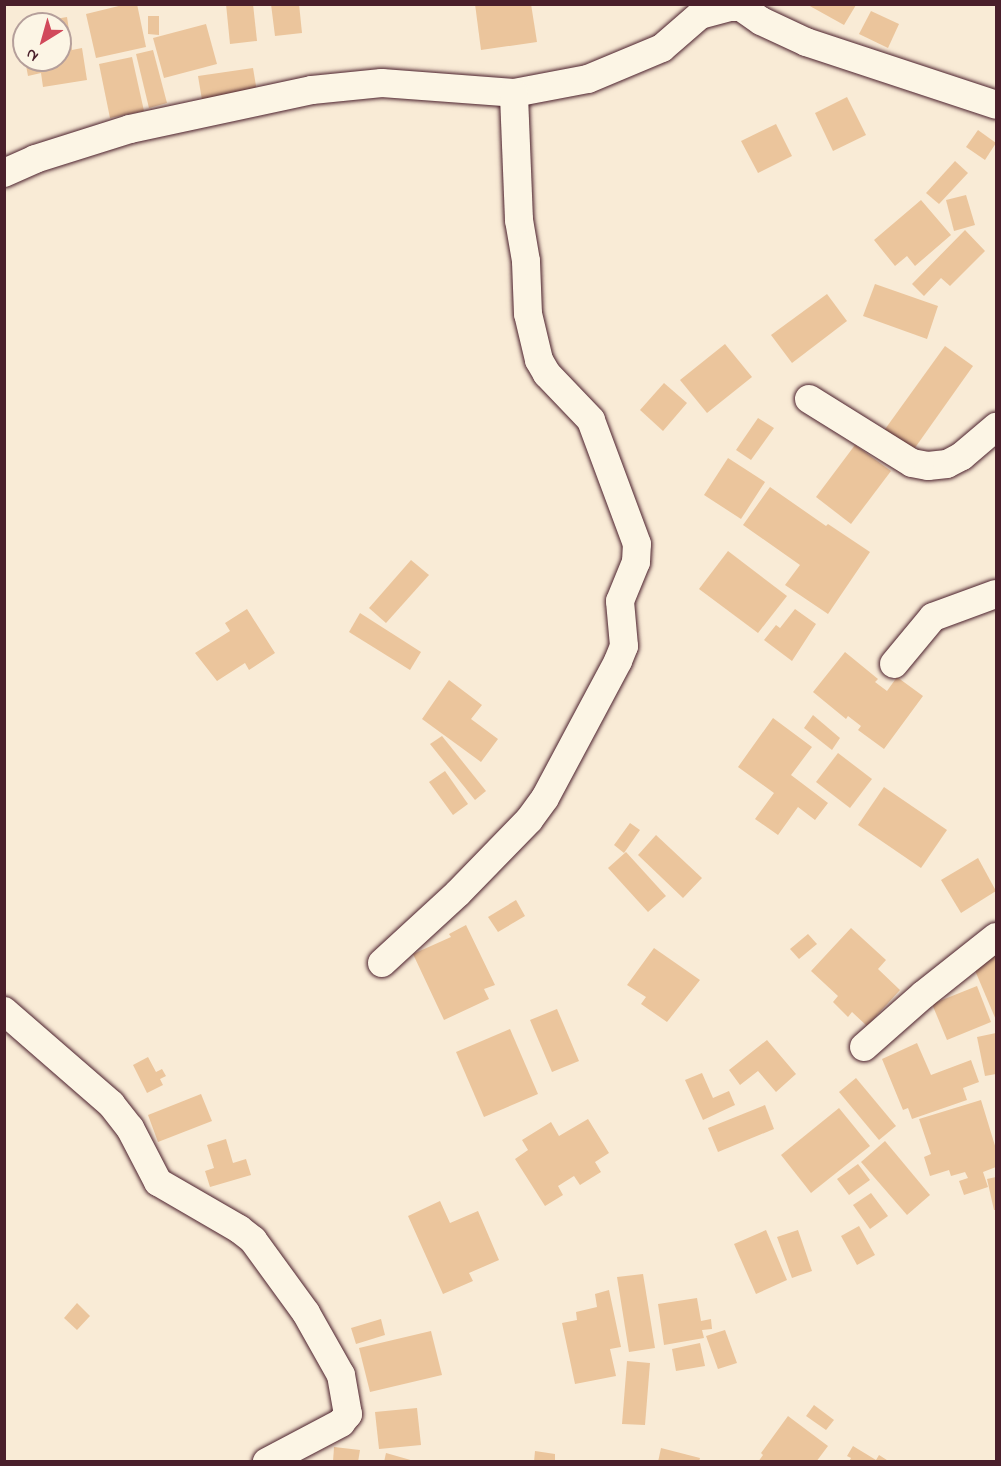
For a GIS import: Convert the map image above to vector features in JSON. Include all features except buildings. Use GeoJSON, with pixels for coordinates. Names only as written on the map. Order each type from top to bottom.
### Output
{"type":"FeatureCollection","features":[{"type":"Feature","properties":{"kind":"street"},"geometry":{"type":"LineString","coordinates":[[4,173],[35,159],[130,129],[312,90],[382,83],[514,93],[588,79],[662,48],[700,15],[741,7],[766,13],[806,42],[996,105]]}},
{"type":"Feature","properties":{"kind":"street"},"geometry":{"type":"LineString","coordinates":[[382,963],[458,893],[529,820],[545,798],[624,646],[620,601],[636,562],[637,544],[591,420],[547,374],[539,360],[528,314],[526,261],[519,220],[514,93]]}},
{"type":"Feature","properties":{"kind":"street"},"geometry":{"type":"LineString","coordinates":[[809,399],[912,463],[928,466],[947,464],[955,460],[996,427]]}},
{"type":"Feature","properties":{"kind":"street"},"geometry":{"type":"LineString","coordinates":[[894,664],[933,617],[996,594]]}},
{"type":"Feature","properties":{"kind":"street"},"geometry":{"type":"LineString","coordinates":[[864,1047],[923,995],[996,937]]}},
{"type":"Feature","properties":{"kind":"street"},"geometry":{"type":"LineString","coordinates":[[4,1011],[111,1104],[130,1128],[158,1182],[239,1229],[253,1240],[306,1313],[341,1375],[346,1418],[267,1461]]}}]}
